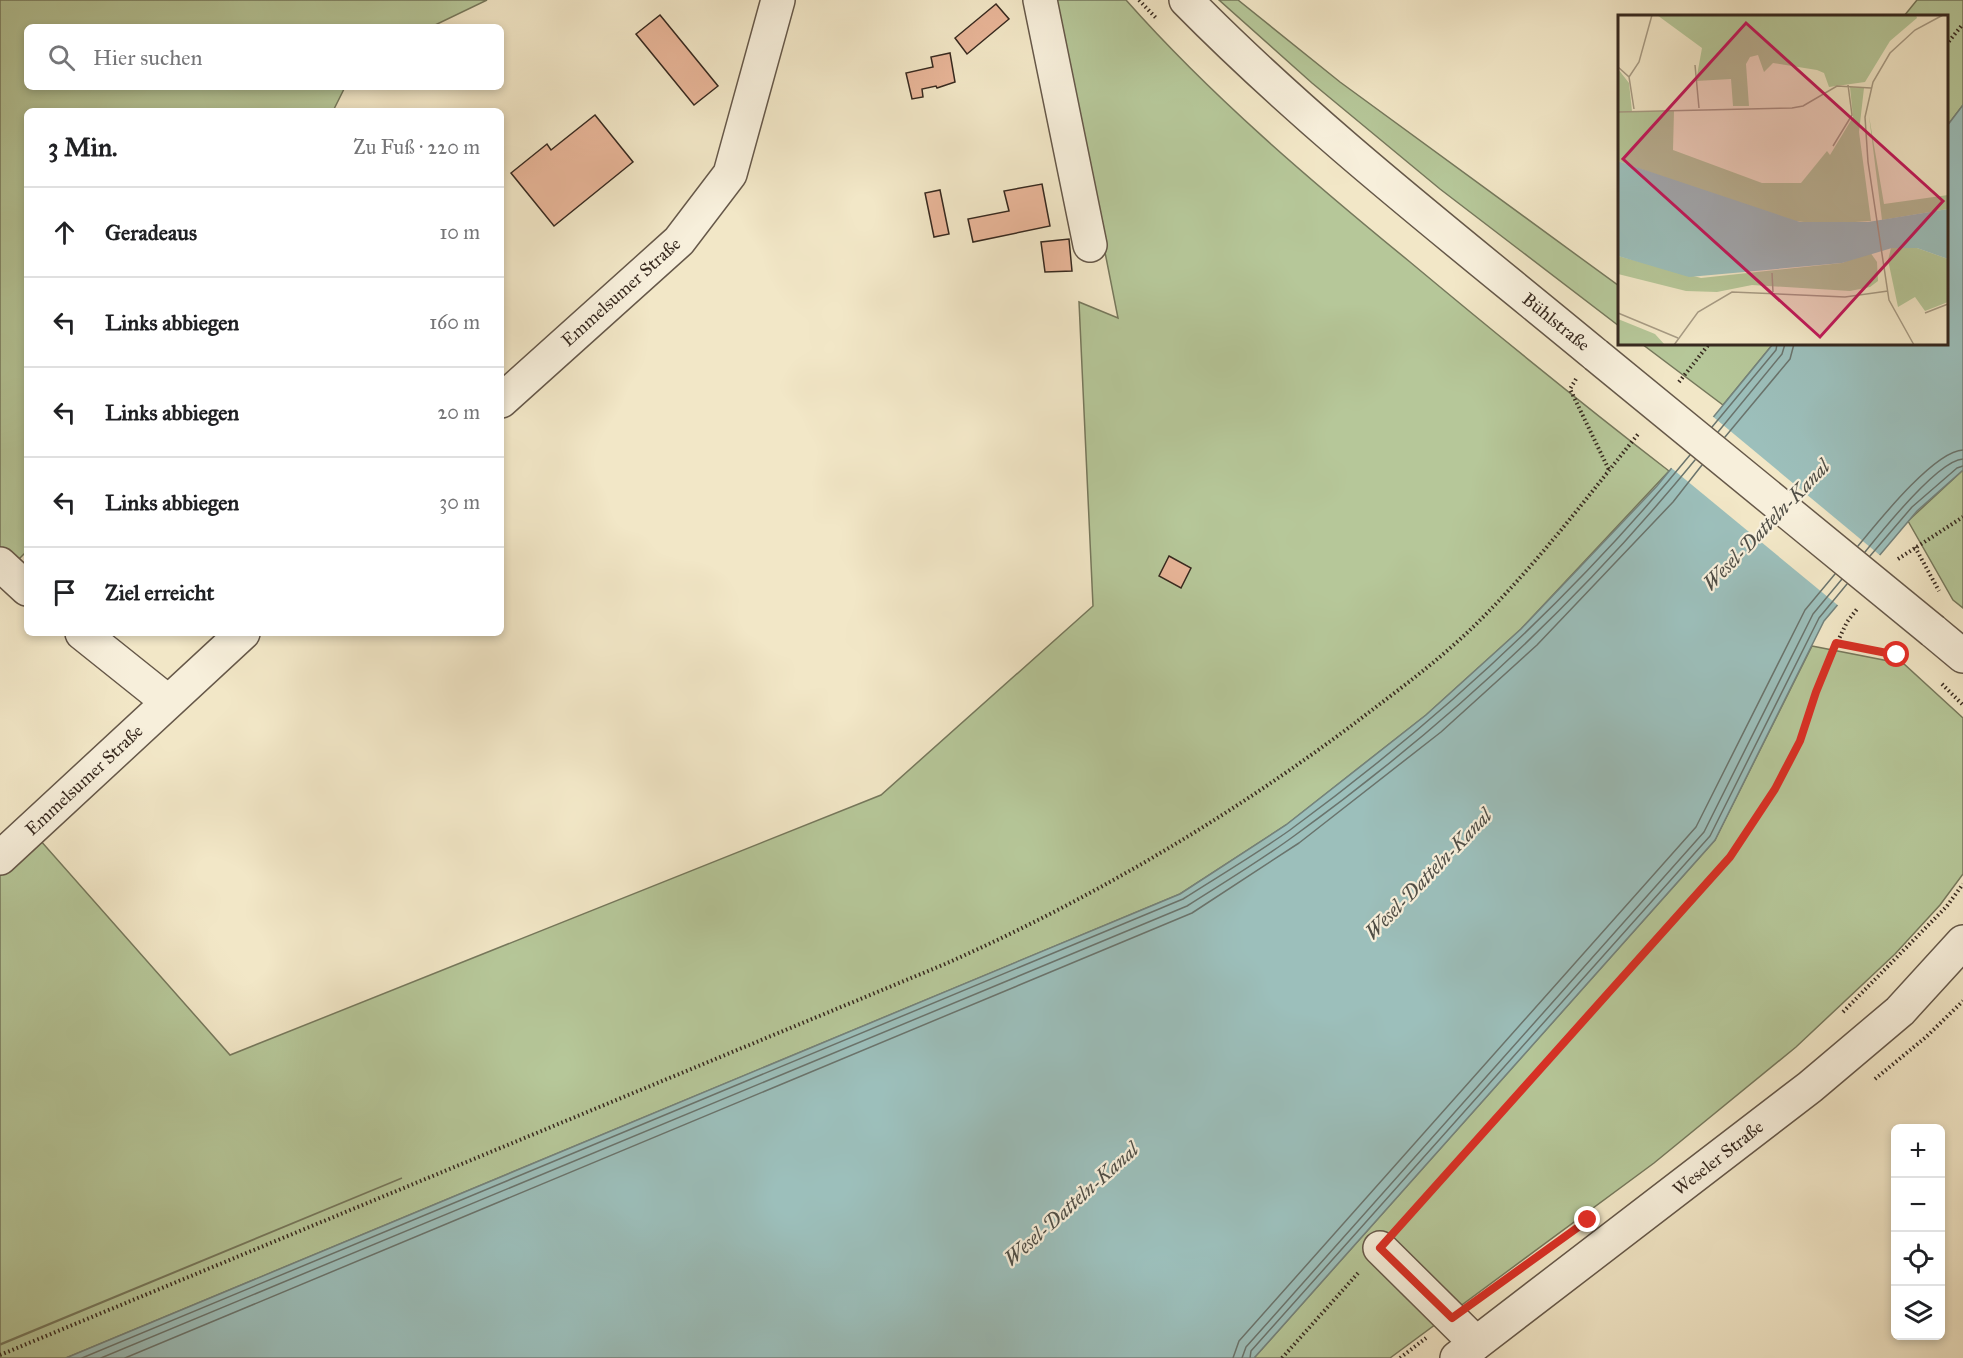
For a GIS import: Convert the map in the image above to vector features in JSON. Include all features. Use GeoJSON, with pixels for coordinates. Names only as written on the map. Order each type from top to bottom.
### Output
{"type":"FeatureCollection","features":[{"type":"Feature","properties":{"kind":"street","name":"Emmelsumer Straße"},"geometry":{"type":"LineString","coordinates":[[504,397],[679,241],[730,174],[778,0]]}},
{"type":"Feature","properties":{"kind":"street"},"geometry":{"type":"LineString","coordinates":[[1040,0],[1090,245]]}},
{"type":"Feature","properties":{"kind":"street","name":"Bühlstraße"},"geometry":{"type":"LineString","coordinates":[[1186,0],[1232,47],[1587,367],[1963,656]]}},
{"type":"Feature","properties":{"kind":"street"},"geometry":{"type":"LineString","coordinates":[[0,564],[24,587]]}},
{"type":"Feature","properties":{"kind":"street"},"geometry":{"type":"LineString","coordinates":[[86,636],[167,701]]}},
{"type":"Feature","properties":{"kind":"street","name":"Emmelsumer Straße"},"geometry":{"type":"LineString","coordinates":[[0,858],[240,636]]}},
{"type":"Feature","properties":{"kind":"street","name":"Weseler Straße"},"geometry":{"type":"LineString","coordinates":[[1467,1350],[1809,1087],[1900,1011],[1963,942]]}},
{"type":"Feature","properties":{"kind":"street"},"geometry":{"type":"LineString","coordinates":[[1380,1248],[1452,1318],[1467,1350]]}},
{"type":"Feature","properties":{"kind":"path"},"geometry":{"type":"LineString","coordinates":[[1948,44],[1963,24]]}},
{"type":"Feature","properties":{"kind":"path"},"geometry":{"type":"LineString","coordinates":[[1672,390],[1708,345]]}},
{"type":"Feature","properties":{"kind":"path"},"geometry":{"type":"LineString","coordinates":[[1587,367],[1570,389],[1609,470]]}},
{"type":"Feature","properties":{"kind":"path"},"geometry":{"type":"LineString","coordinates":[[0,1355],[945,964],[1089,896],[1243,801],[1316,752],[1400,689],[1470,630],[1534,564],[1644,426]]}},
{"type":"Feature","properties":{"kind":"path"},"geometry":{"type":"LineString","coordinates":[[1894,565],[1915,547],[1963,517]]}},
{"type":"Feature","properties":{"kind":"path"},"geometry":{"type":"LineString","coordinates":[[1915,547],[1941,595]]}},
{"type":"Feature","properties":{"kind":"path"},"geometry":{"type":"LineString","coordinates":[[1282,1358],[1730,857],[1775,789],[1800,741],[1816,692],[1836,643],[1847,622],[1860,606]]}},
{"type":"Feature","properties":{"kind":"path"},"geometry":{"type":"LineString","coordinates":[[1836,643],[1897,655]]}},
{"type":"Feature","properties":{"kind":"path"},"geometry":{"type":"LineString","coordinates":[[1839,1016],[1947,906],[1963,884]]}},
{"type":"Feature","properties":{"kind":"path"},"geometry":{"type":"LineString","coordinates":[[1400,1358],[1452,1318]]}},
{"type":"Feature","properties":{"kind":"green space"},"geometry":{"type":"Polygon","coordinates":[[[0,0],[487,0],[437,24],[24,24],[24,90],[344,90],[334,108],[24,108],[24,554],[13,565],[0,553],[0,0]]]}},
{"type":"Feature","properties":{"kind":"green space"},"geometry":{"type":"Polygon","coordinates":[[[1055,0],[1126,0],[1227,104],[1299,169],[1506,341],[1669,471],[1521,629],[1426,715],[1286,825],[1180,894],[66,1358],[0,1358],[0,1345],[402,1178],[0,1344],[0,876],[40,840],[230,1055],[881,795],[1093,606],[1079,302],[1118,318],[1055,0]]]}},
{"type":"Feature","properties":{"kind":"green space"},"geometry":{"type":"Polygon","coordinates":[[[1219,0],[1238,0],[1340,82],[1618,285],[1618,325],[1440,189],[1312,83],[1219,0]]]}},
{"type":"Feature","properties":{"kind":"green space"},"geometry":{"type":"Polygon","coordinates":[[[1917,0],[1963,0],[1963,105],[1948,125],[1948,15],[1905,15],[1917,0]]]}},
{"type":"Feature","properties":{"kind":"green space"},"geometry":{"type":"Polygon","coordinates":[[[1643,345],[1772,345],[1723,405],[1643,345]]]}},
{"type":"Feature","properties":{"kind":"green space"},"geometry":{"type":"Polygon","coordinates":[[[1963,470],[1963,608],[1953,600],[1908,521],[1963,470]]]}},
{"type":"Feature","properties":{"kind":"green space"},"geometry":{"type":"Polygon","coordinates":[[[1812,646],[1904,664],[1963,718],[1963,874],[1940,905],[1895,954],[1796,1047],[1654,1163],[1390,1358],[1254,1358],[1715,840],[1812,646]]]}},
{"type":"Feature","properties":{"kind":"water","name":"Wesel-Datteln-Kanal"},"geometry":{"type":"Polygon","coordinates":[[[1963,105],[1963,470],[1917,511],[1824,621],[1715,840],[1254,1358],[66,1358],[1180,894],[1286,825],[1426,715],[1521,629],[1657,486],[1772,345],[1948,345],[1948,125],[1963,105]]]}},
{"type":"Feature","properties":{"kind":"pier"},"geometry":{"type":"Polygon","coordinates":[[[1711,415],[1882,557],[1840,607],[1669,466],[1711,415]]]}},
{"type":"Feature","properties":{"kind":"building"},"geometry":{"type":"Polygon","coordinates":[[[996,4],[1009,19],[967,54],[955,38],[996,4]]]}},
{"type":"Feature","properties":{"kind":"building"},"geometry":{"type":"Polygon","coordinates":[[[660,15],[718,86],[694,105],[636,34],[660,15]]]}},
{"type":"Feature","properties":{"kind":"building"},"geometry":{"type":"Polygon","coordinates":[[[950,53],[955,82],[937,88],[936,86],[922,89],[923,97],[912,99],[906,73],[933,67],[931,57],[950,53]]]}},
{"type":"Feature","properties":{"kind":"building"},"geometry":{"type":"Polygon","coordinates":[[[595,115],[633,162],[554,226],[511,173],[547,144],[551,150],[595,115]]]}},
{"type":"Feature","properties":{"kind":"building"},"geometry":{"type":"Polygon","coordinates":[[[1042,184],[1050,226],[973,242],[968,219],[1009,211],[1004,191],[1042,184]]]}},
{"type":"Feature","properties":{"kind":"building"},"geometry":{"type":"Polygon","coordinates":[[[940,190],[949,234],[934,237],[925,193],[940,190]]]}},
{"type":"Feature","properties":{"kind":"building"},"geometry":{"type":"Polygon","coordinates":[[[1069,239],[1072,271],[1045,272],[1041,242],[1069,239]]]}},
{"type":"Feature","properties":{"kind":"building"},"geometry":{"type":"Polygon","coordinates":[[[1169,556],[1191,568],[1181,588],[1159,576],[1169,556]]]}},
{"type":"Feature","properties":{"kind":"route"},"geometry":{"type":"LineString","coordinates":[[1588,1220],[1452,1318],[1380,1248],[1730,857],[1775,789],[1800,741],[1816,692],[1836,643],[1897,655]]}}]}
